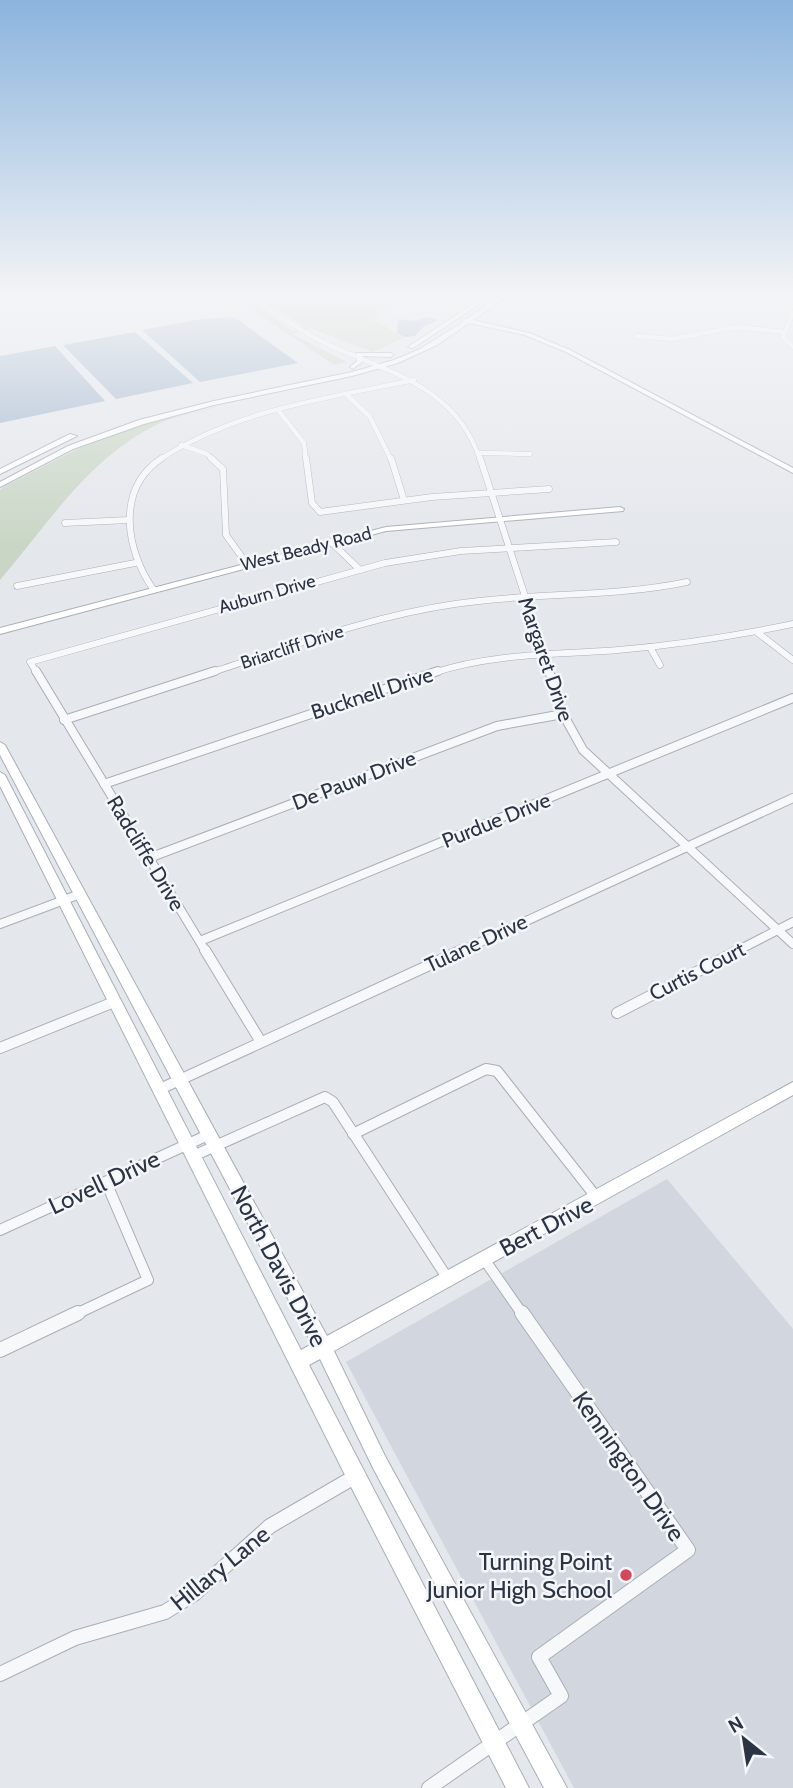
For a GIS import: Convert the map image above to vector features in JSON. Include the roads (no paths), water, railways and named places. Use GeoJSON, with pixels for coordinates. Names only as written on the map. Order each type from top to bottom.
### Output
{"type":"FeatureCollection","features":[{"type":"Feature","properties":{"kind":"main road"},"geometry":{"type":"LineString","coordinates":[[0,472],[60,441],[136,414],[299,378]]}},
{"type":"Feature","properties":{"kind":"main road"},"geometry":{"type":"LineString","coordinates":[[0,485],[56,452],[111,429],[163,414],[321,378]]}},
{"type":"Feature","properties":{"kind":"main road"},"geometry":{"type":"LineString","coordinates":[[618,378],[793,471]]}},
{"type":"Feature","properties":{"kind":"main road","name":"West Beady Road"},"geometry":{"type":"LineString","coordinates":[[0,631],[331,542],[424,524],[620,509]]}},
{"type":"Feature","properties":{"kind":"main road","name":"North Davis Drive"},"geometry":{"type":"LineString","coordinates":[[0,744],[179,1080]]}},
{"type":"Feature","properties":{"kind":"main road","name":"North Davis Drive"},"geometry":{"type":"LineString","coordinates":[[0,775],[356,1476],[518,1788]]}},
{"type":"Feature","properties":{"kind":"main road","name":"Bert Drive"},"geometry":{"type":"LineString","coordinates":[[299,1360],[793,1088]]}},
{"type":"Feature","properties":{"kind":"main road","name":"North Davis Drive"},"geometry":{"type":"LineString","coordinates":[[211,1140],[323,1347],[379,1462],[556,1788]]}},
{"type":"Feature","properties":{"kind":"street","name":"Margaret Drive"},"geometry":{"type":"LineString","coordinates":[[411,378],[457,416],[478,453],[563,714],[583,750],[793,944]]}},
{"type":"Feature","properties":{"kind":"street"},"geometry":{"type":"LineString","coordinates":[[153,589],[135,563],[128,535],[138,483],[158,461],[181,445],[221,427],[278,410],[414,380]]}},
{"type":"Feature","properties":{"kind":"street"},"geometry":{"type":"LineString","coordinates":[[347,395],[367,411],[383,433],[404,500]]}},
{"type":"Feature","properties":{"kind":"street"},"geometry":{"type":"LineString","coordinates":[[278,410],[304,443],[312,503],[318,511],[330,513],[404,500],[549,489]]}},
{"type":"Feature","properties":{"kind":"street"},"geometry":{"type":"LineString","coordinates":[[181,445],[212,457],[223,469],[226,535],[247,564]]}},
{"type":"Feature","properties":{"kind":"street"},"geometry":{"type":"LineString","coordinates":[[478,453],[530,454]]}},
{"type":"Feature","properties":{"kind":"street"},"geometry":{"type":"LineString","coordinates":[[65,523],[129,520]]}},
{"type":"Feature","properties":{"kind":"street"},"geometry":{"type":"LineString","coordinates":[[331,542],[359,569]]}},
{"type":"Feature","properties":{"kind":"street","name":"Auburn Drive"},"geometry":{"type":"LineString","coordinates":[[30,662],[359,569],[417,557],[616,542]]}},
{"type":"Feature","properties":{"kind":"street"},"geometry":{"type":"LineString","coordinates":[[17,586],[135,563]]}},
{"type":"Feature","properties":{"kind":"street","name":"Briarcliff Drive"},"geometry":{"type":"LineString","coordinates":[[64,720],[382,618],[459,603],[647,590],[687,582]]}},
{"type":"Feature","properties":{"kind":"street","name":"Bucknell Drive"},"geometry":{"type":"LineString","coordinates":[[104,784],[424,674],[474,662],[650,647],[758,633],[793,624]]}},
{"type":"Feature","properties":{"kind":"street"},"geometry":{"type":"LineString","coordinates":[[758,633],[793,660]]}},
{"type":"Feature","properties":{"kind":"street"},"geometry":{"type":"LineString","coordinates":[[650,647],[660,665]]}},
{"type":"Feature","properties":{"kind":"street","name":"Radcliffe Drive"},"geometry":{"type":"LineString","coordinates":[[30,662],[261,1042]]}},
{"type":"Feature","properties":{"kind":"street","name":"Purdue Drive"},"geometry":{"type":"LineString","coordinates":[[200,942],[793,698]]}},
{"type":"Feature","properties":{"kind":"street","name":"De Pauw Drive"},"geometry":{"type":"LineString","coordinates":[[149,858],[497,726],[563,714]]}},
{"type":"Feature","properties":{"kind":"street"},"geometry":{"type":"LineString","coordinates":[[0,769],[8,762]]}},
{"type":"Feature","properties":{"kind":"street","name":"Tulane Drive"},"geometry":{"type":"LineString","coordinates":[[160,1089],[793,798]]}},
{"type":"Feature","properties":{"kind":"street"},"geometry":{"type":"LineString","coordinates":[[0,924],[80,894]]}},
{"type":"Feature","properties":{"kind":"street","name":"Curtis Court"},"geometry":{"type":"LineString","coordinates":[[617,1013],[793,922]]}},
{"type":"Feature","properties":{"kind":"street"},"geometry":{"type":"LineString","coordinates":[[0,1048],[114,1002]]}},
{"type":"Feature","properties":{"kind":"street"},"geometry":{"type":"LineString","coordinates":[[353,1134],[486,1069],[497,1071],[506,1079],[597,1198]]}},
{"type":"Feature","properties":{"kind":"street","name":"North Davis Drive"},"geometry":{"type":"LineString","coordinates":[[179,1080],[211,1140]]}},
{"type":"Feature","properties":{"kind":"street"},"geometry":{"type":"LineString","coordinates":[[190,1150],[325,1097],[333,1102],[448,1279]]}},
{"type":"Feature","properties":{"kind":"street","name":"Lovell Drive"},"geometry":{"type":"LineString","coordinates":[[0,1230],[106,1182],[190,1150]]}},
{"type":"Feature","properties":{"kind":"street"},"geometry":{"type":"LineString","coordinates":[[0,1350],[148,1280],[106,1182]]}},
{"type":"Feature","properties":{"kind":"street","name":"Kennington Drive"},"geometry":{"type":"LineString","coordinates":[[484,1259],[688,1550],[539,1657],[561,1696],[521,1725]]}},
{"type":"Feature","properties":{"kind":"street","name":"Hillary Lane"},"geometry":{"type":"LineString","coordinates":[[0,1674],[75,1638],[165,1612],[194,1594],[270,1527],[356,1476]]}},
{"type":"Feature","properties":{"kind":"street"},"geometry":{"type":"LineString","coordinates":[[429,1788],[521,1725]]}},
{"type":"Feature","properties":{"kind":"water"},"geometry":{"type":"Polygon","coordinates":[[[0,378],[84,378],[105,401],[0,423],[0,378]]]}},
{"type":"Feature","properties":{"kind":"water"},"geometry":{"type":"Polygon","coordinates":[[[96,378],[188,378],[193,383],[116,399],[96,378]]]}},
{"type":"Feature","properties":{"kind":"water"},"geometry":{"type":"Polygon","coordinates":[[[196,378],[218,378],[200,382],[196,378]]]}},
{"type":"Feature","properties":{"kind":"place","name":"Turning Point Junior High School"},"geometry":{"type":"Point","coordinates":[626,1575]}}]}
